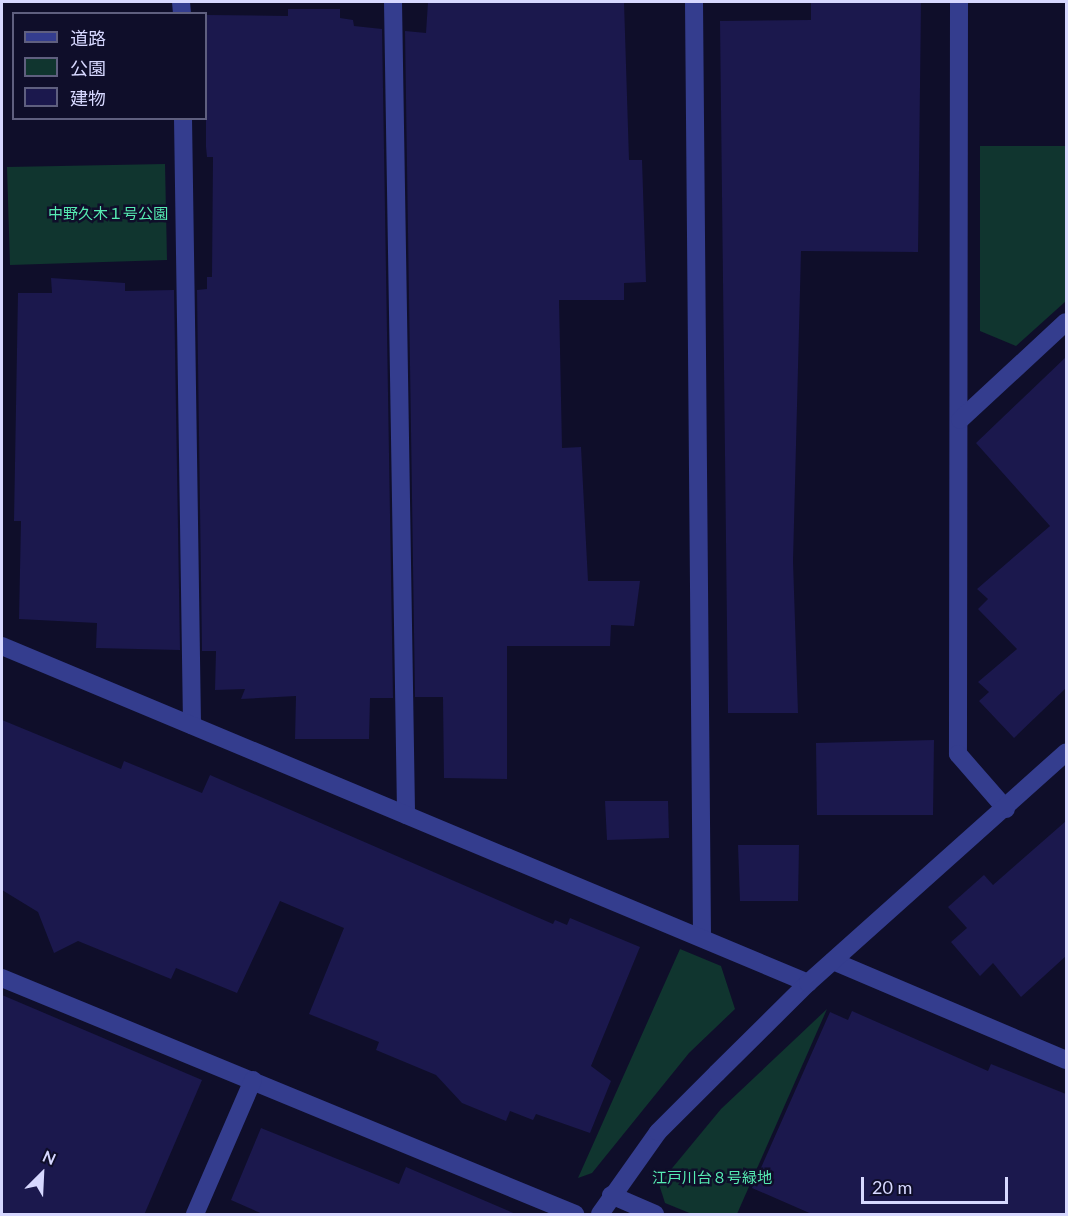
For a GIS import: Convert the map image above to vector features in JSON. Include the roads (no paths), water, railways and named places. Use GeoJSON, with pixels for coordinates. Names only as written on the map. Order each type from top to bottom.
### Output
{"type":"FeatureCollection","features":[{"type":"Feature","properties":{"kind":"street"},"geometry":{"type":"LineString","coordinates":[[393,2],[406,815]]}},
{"type":"Feature","properties":{"kind":"street"},"geometry":{"type":"LineString","coordinates":[[694,2],[702,937]]}},
{"type":"Feature","properties":{"kind":"street"},"geometry":{"type":"LineString","coordinates":[[959,2],[956,376],[960,420],[958,754],[1006,809]]}},
{"type":"Feature","properties":{"kind":"street"},"geometry":{"type":"LineString","coordinates":[[183,120],[192,725]]}},
{"type":"Feature","properties":{"kind":"street"},"geometry":{"type":"LineString","coordinates":[[960,420],[1066,322]]}},
{"type":"Feature","properties":{"kind":"street"},"geometry":{"type":"LineString","coordinates":[[2,646],[808,983]]}},
{"type":"Feature","properties":{"kind":"street"},"geometry":{"type":"LineString","coordinates":[[600,1215],[611,1195],[658,1132],[808,983],[1006,809],[1066,752]]}},
{"type":"Feature","properties":{"kind":"street"},"geometry":{"type":"LineString","coordinates":[[833,961],[1066,1060]]}},
{"type":"Feature","properties":{"kind":"street"},"geometry":{"type":"LineString","coordinates":[[2,978],[575,1215]]}},
{"type":"Feature","properties":{"kind":"street"},"geometry":{"type":"LineString","coordinates":[[195,1215],[253,1080]]}},
{"type":"Feature","properties":{"kind":"street"},"geometry":{"type":"LineString","coordinates":[[611,1195],[655,1215]]}},
{"type":"Feature","properties":{"kind":"park label","name":"中野久木１号公園"},"geometry":{"type":"Point","coordinates":[108,214]}},
{"type":"Feature","properties":{"kind":"park label","name":"江戸川台８号緑地"},"geometry":{"type":"Point","coordinates":[712,1178]}}]}
